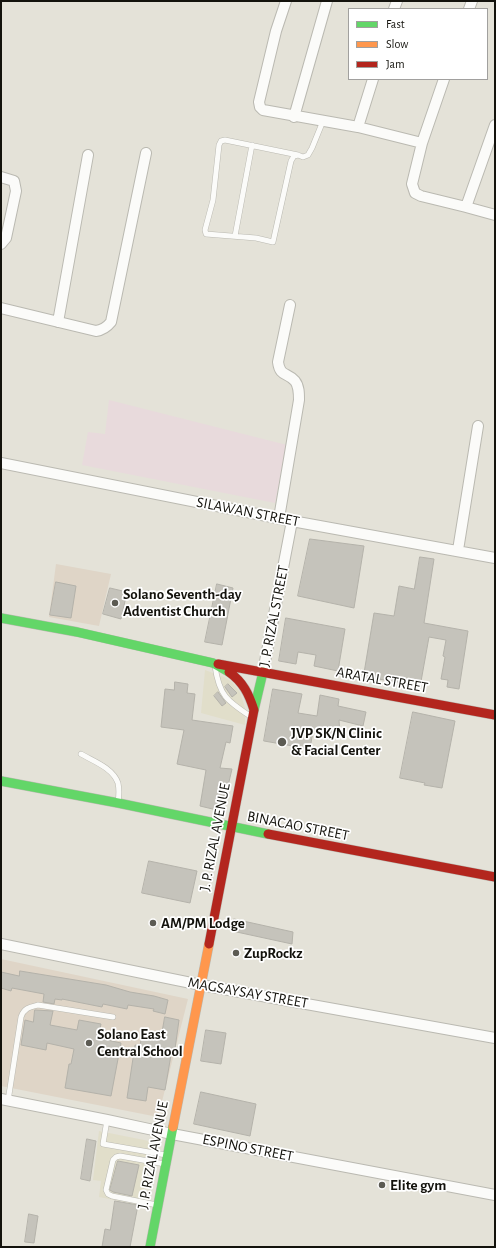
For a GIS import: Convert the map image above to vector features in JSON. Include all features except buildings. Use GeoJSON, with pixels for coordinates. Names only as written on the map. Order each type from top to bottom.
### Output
{"type":"FeatureCollection","features":[{"type":"Feature","properties":{"kind":"street"},"geometry":{"type":"LineString","coordinates":[[286,1],[276,31],[259,102],[260,107],[263,110],[294,117],[358,127],[422,143]]}},
{"type":"Feature","properties":{"kind":"street"},"geometry":{"type":"LineString","coordinates":[[294,117],[327,1]]}},
{"type":"Feature","properties":{"kind":"street"},"geometry":{"type":"LineString","coordinates":[[358,127],[373,80]]}},
{"type":"Feature","properties":{"kind":"street"},"geometry":{"type":"LineString","coordinates":[[444,80],[422,143],[412,184],[415,193],[421,196],[495,215]]}},
{"type":"Feature","properties":{"kind":"street"},"geometry":{"type":"LineString","coordinates":[[466,207],[495,125]]}},
{"type":"Feature","properties":{"kind":"street"},"geometry":{"type":"LineString","coordinates":[[1,308],[96,331],[101,330],[111,322],[146,153]]}},
{"type":"Feature","properties":{"kind":"street"},"geometry":{"type":"LineString","coordinates":[[58,322],[88,155]]}},
{"type":"Feature","properties":{"kind":"street"},"geometry":{"type":"LineString","coordinates":[[1,177],[14,181],[16,191],[6,238],[1,244]]}},
{"type":"Feature","properties":{"kind":"street"},"geometry":{"type":"LineString","coordinates":[[279,518],[299,400],[298,385],[295,380],[282,373],[278,362],[290,305]]}},
{"type":"Feature","properties":{"kind":"street"},"geometry":{"type":"LineString","coordinates":[[458,550],[478,426]]}},
{"type":"Feature","properties":{"kind":"street","name":"SILAWAN STREET"},"geometry":{"type":"LineString","coordinates":[[1,463],[292,521],[458,550],[495,558]]}},
{"type":"Feature","properties":{"kind":"street","name":"J. P. RIZAL STREET"},"geometry":{"type":"LineString","coordinates":[[253,714],[263,672],[292,521]]}},
{"type":"Feature","properties":{"kind":"street"},"geometry":{"type":"LineString","coordinates":[[1,618],[77,632],[214,664],[224,668],[239,679],[252,700],[253,714]]}},
{"type":"Feature","properties":{"kind":"street","name":"ARATAL STREET"},"geometry":{"type":"LineString","coordinates":[[214,664],[495,715]]}},
{"type":"Feature","properties":{"kind":"street","name":"J. P. RIZAL AVENUE"},"geometry":{"type":"LineString","coordinates":[[150,1247],[253,714]]}},
{"type":"Feature","properties":{"kind":"street","name":"BINACAO STREET"},"geometry":{"type":"LineString","coordinates":[[1,781],[118,803],[231,827],[495,877]]}},
{"type":"Feature","properties":{"kind":"street","name":"MAGSAYSAY STREET"},"geometry":{"type":"LineString","coordinates":[[1,944],[201,985],[495,1038]]}},
{"type":"Feature","properties":{"kind":"street","name":"ESPINO STREET"},"geometry":{"type":"LineString","coordinates":[[4,1100],[172,1134],[495,1195]]}},
{"type":"Feature","properties":{"kind":"lane"},"geometry":{"type":"LineString","coordinates":[[298,155],[294,156],[291,160],[273,242],[256,238],[206,234],[205,230],[213,200],[219,144],[221,141],[225,140],[252,145],[298,155],[303,157],[308,156],[323,121]]}},
{"type":"Feature","properties":{"kind":"lane"},"geometry":{"type":"LineString","coordinates":[[235,236],[252,145]]}},
{"type":"Feature","properties":{"kind":"lane"},"geometry":{"type":"LineString","coordinates":[[214,664],[222,692],[231,703],[253,714]]}},
{"type":"Feature","properties":{"kind":"lane"},"geometry":{"type":"LineString","coordinates":[[81,754],[108,770],[113,775],[118,783],[118,803]]}},
{"type":"Feature","properties":{"kind":"lane"},"geometry":{"type":"LineString","coordinates":[[4,1100],[21,1017],[27,1008],[38,1005],[113,1017]]}},
{"type":"Feature","properties":{"kind":"lane"},"geometry":{"type":"LineString","coordinates":[[107,1120],[103,1144],[167,1160]]}},
{"type":"Feature","properties":{"kind":"lane"},"geometry":{"type":"LineString","coordinates":[[158,1205],[112,1196],[108,1194],[106,1190],[113,1160],[116,1157],[120,1156],[167,1160]]}},
{"type":"Feature","properties":{"kind":"shaded area"},"geometry":{"type":"Polygon","coordinates":[[[109,400],[287,445],[275,503],[82,465],[88,432],[105,434],[109,400]]]}},
{"type":"Feature","properties":{"kind":"shaded area"},"geometry":{"type":"Polygon","coordinates":[[[56,564],[111,574],[99,626],[49,617],[56,564]]]}},
{"type":"Feature","properties":{"kind":"shaded area"},"geometry":{"type":"Polygon","coordinates":[[[205,670],[224,677],[232,682],[240,692],[245,708],[245,725],[201,713],[205,670]]]}},
{"type":"Feature","properties":{"kind":"shaded area","name":"Solano East Central School"},"geometry":{"type":"Polygon","coordinates":[[[1,959],[188,999],[158,1117],[1,1086],[1,959]]]}},
{"type":"Feature","properties":{"kind":"shaded area"},"geometry":{"type":"Polygon","coordinates":[[[99,1131],[154,1142],[141,1205],[99,1197],[101,1181],[93,1180],[99,1131]]]}},
{"type":"Feature","properties":{"kind":"traffic: fast"},"geometry":{"type":"LineString","coordinates":[[1,618],[77,632],[213,663],[229,672]]}},
{"type":"Feature","properties":{"kind":"traffic: fast"},"geometry":{"type":"LineString","coordinates":[[254,710],[263,672]]}},
{"type":"Feature","properties":{"kind":"traffic: fast"},"geometry":{"type":"LineString","coordinates":[[1,781],[118,803],[268,834]]}},
{"type":"Feature","properties":{"kind":"traffic: fast"},"geometry":{"type":"LineString","coordinates":[[150,1247],[173,1127]]}},
{"type":"Feature","properties":{"kind":"traffic: slow"},"geometry":{"type":"LineString","coordinates":[[173,1127],[209,944]]}},
{"type":"Feature","properties":{"kind":"traffic: jam"},"geometry":{"type":"LineString","coordinates":[[218,664],[495,715]]}},
{"type":"Feature","properties":{"kind":"traffic: jam"},"geometry":{"type":"LineString","coordinates":[[209,944],[254,710],[245,689],[229,672]]}},
{"type":"Feature","properties":{"kind":"traffic: jam"},"geometry":{"type":"LineString","coordinates":[[268,834],[495,877]]}},
{"type":"Feature","properties":{"kind":"place","name":"Solano Seventh-day Adventist Church"},"geometry":{"type":"Point","coordinates":[115,603]}},
{"type":"Feature","properties":{"kind":"place","name":"JVP SK/N Clinic & Facial Center"},"geometry":{"type":"Point","coordinates":[282,742]}},
{"type":"Feature","properties":{"kind":"place","name":"AM/PM Lodge"},"geometry":{"type":"Point","coordinates":[153,923]}},
{"type":"Feature","properties":{"kind":"place","name":"ZupRockz"},"geometry":{"type":"Point","coordinates":[236,953]}},
{"type":"Feature","properties":{"kind":"place","name":"Solano East Central School"},"geometry":{"type":"Point","coordinates":[89,1043]}},
{"type":"Feature","properties":{"kind":"place","name":"Elite gym"},"geometry":{"type":"Point","coordinates":[382,1185]}}]}
